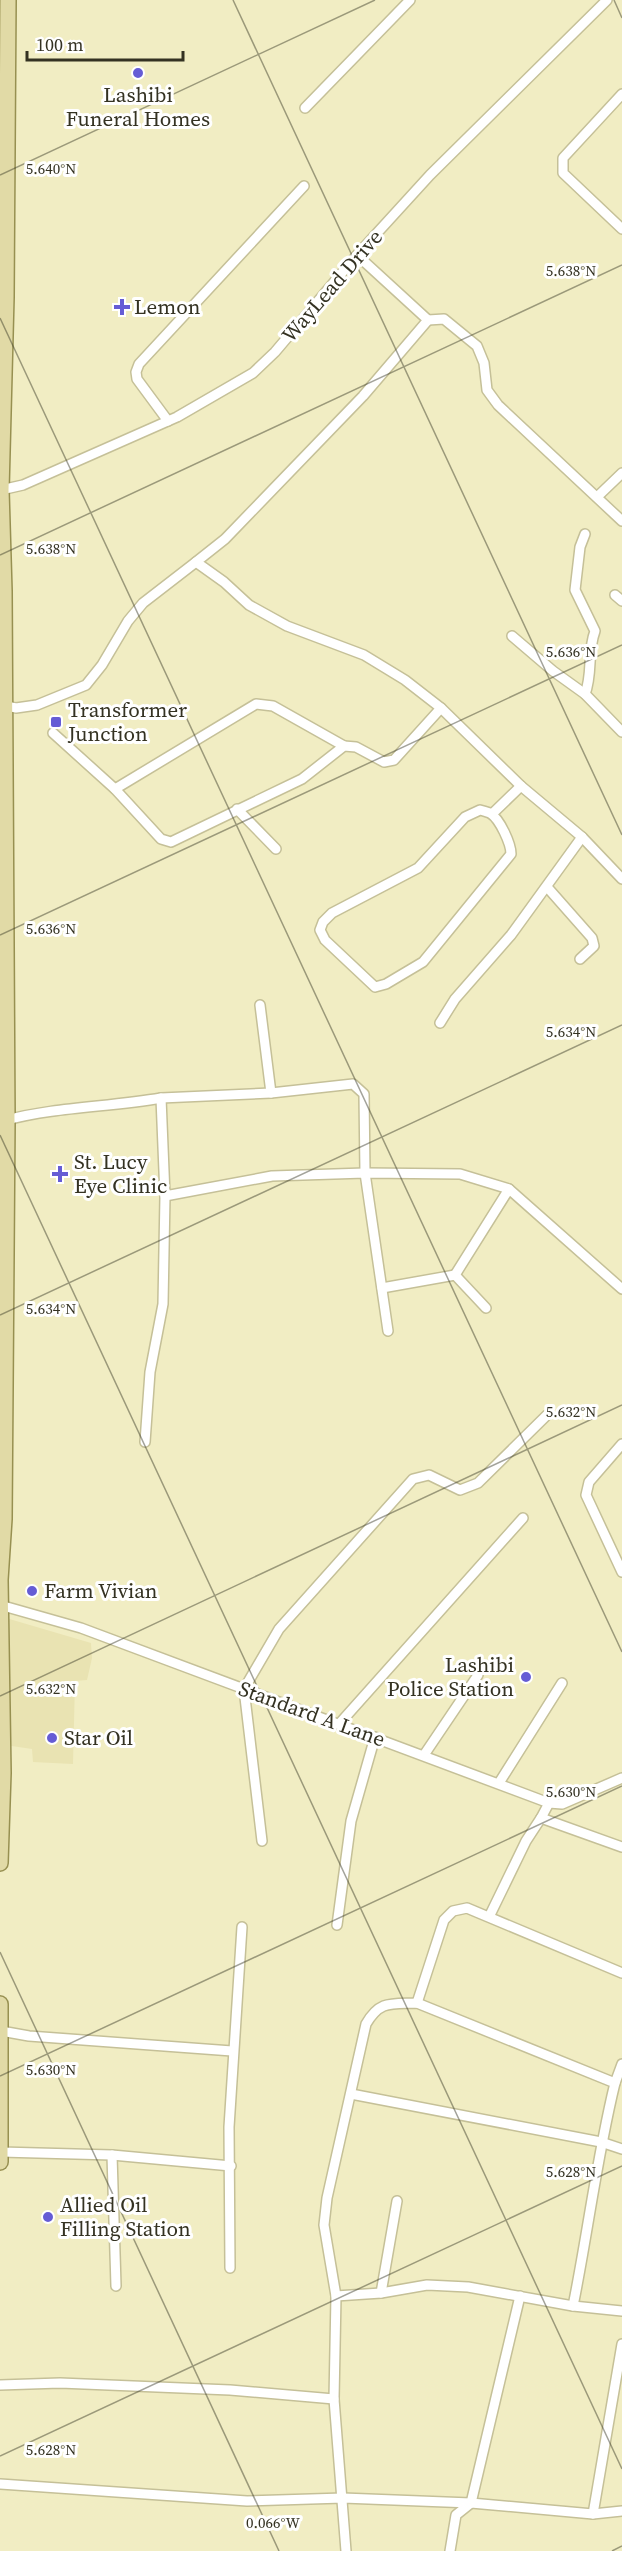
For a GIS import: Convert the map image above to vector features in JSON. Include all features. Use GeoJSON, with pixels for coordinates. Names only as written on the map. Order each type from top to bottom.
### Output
{"type":"FeatureCollection","features":[{"type":"Feature","properties":{"kind":"main road"},"geometry":{"type":"LineString","coordinates":[[0,1863],[2,1773],[0,1605],[4,1518],[7,1120],[2,705],[4,591],[0,490],[9,0]]}},
{"type":"Feature","properties":{"kind":"main road"},"geometry":{"type":"LineString","coordinates":[[0,2004],[0,2162]]}},
{"type":"Feature","properties":{"kind":"street"},"geometry":{"type":"LineString","coordinates":[[305,108],[410,0]]}},
{"type":"Feature","properties":{"kind":"street","name":"WayLead Drive"},"geometry":{"type":"LineString","coordinates":[[0,490],[23,485],[168,421],[213,398],[253,373],[275,352],[357,255],[430,175],[607,0]]}},
{"type":"Feature","properties":{"kind":"street"},"geometry":{"type":"LineString","coordinates":[[622,94],[563,158],[563,173],[622,229]]}},
{"type":"Feature","properties":{"kind":"street"},"geometry":{"type":"LineString","coordinates":[[168,421],[137,379],[136,372],[139,364],[304,186]]}},
{"type":"Feature","properties":{"kind":"street"},"geometry":{"type":"LineString","coordinates":[[357,255],[428,320]]}},
{"type":"Feature","properties":{"kind":"street"},"geometry":{"type":"LineString","coordinates":[[2,705],[16,708],[37,705],[86,685],[102,665],[128,621],[143,603],[225,539],[363,396],[428,320],[444,319],[477,346],[484,363],[487,390],[498,405],[622,521]]}},
{"type":"Feature","properties":{"kind":"street"},"geometry":{"type":"LineString","coordinates":[[597,497],[622,473]]}},
{"type":"Feature","properties":{"kind":"street"},"geometry":{"type":"LineString","coordinates":[[585,534],[580,547],[575,590],[595,631],[590,644],[591,665],[585,694]]}},
{"type":"Feature","properties":{"kind":"street"},"geometry":{"type":"LineString","coordinates":[[196,562],[224,582],[249,605],[287,626],[364,655],[405,680],[441,708],[520,786],[582,837],[622,879]]}},
{"type":"Feature","properties":{"kind":"street"},"geometry":{"type":"LineString","coordinates":[[512,636],[553,671],[585,694],[622,732]]}},
{"type":"Feature","properties":{"kind":"street"},"geometry":{"type":"LineString","coordinates":[[116,789],[256,704],[273,706],[344,746],[356,747],[384,762],[394,760],[441,708]]}},
{"type":"Feature","properties":{"kind":"street"},"geometry":{"type":"LineString","coordinates":[[53,733],[116,789],[161,839],[171,842],[302,779],[344,746]]}},
{"type":"Feature","properties":{"kind":"street"},"geometry":{"type":"LineString","coordinates":[[492,814],[520,786]]}},
{"type":"Feature","properties":{"kind":"street"},"geometry":{"type":"LineString","coordinates":[[237,809],[276,849]]}},
{"type":"Feature","properties":{"kind":"street"},"geometry":{"type":"LineString","coordinates":[[480,810],[492,814],[511,846],[511,854],[423,962],[386,984],[375,987],[325,940],[320,930],[323,922],[332,913],[418,868],[465,817],[480,810]]}},
{"type":"Feature","properties":{"kind":"street"},"geometry":{"type":"LineString","coordinates":[[440,1023],[455,999],[511,935],[582,837]]}},
{"type":"Feature","properties":{"kind":"street"},"geometry":{"type":"LineString","coordinates":[[547,887],[591,938],[594,946],[580,959]]}},
{"type":"Feature","properties":{"kind":"street"},"geometry":{"type":"LineString","coordinates":[[260,1005],[271,1093]]}},
{"type":"Feature","properties":{"kind":"street"},"geometry":{"type":"LineString","coordinates":[[7,1120],[32,1113],[122,1105],[161,1098],[271,1093],[353,1084],[364,1094],[365,1173],[388,1331]]}},
{"type":"Feature","properties":{"kind":"street"},"geometry":{"type":"LineString","coordinates":[[145,1442],[150,1372],[163,1304],[165,1196],[161,1098]]}},
{"type":"Feature","properties":{"kind":"street"},"geometry":{"type":"LineString","coordinates":[[165,1196],[272,1176],[365,1173],[460,1174],[508,1189],[622,1289]]}},
{"type":"Feature","properties":{"kind":"street"},"geometry":{"type":"LineString","coordinates":[[382,1288],[455,1275],[508,1189]]}},
{"type":"Feature","properties":{"kind":"street"},"geometry":{"type":"LineString","coordinates":[[455,1275],[486,1308]]}},
{"type":"Feature","properties":{"kind":"street"},"geometry":{"type":"LineString","coordinates":[[262,1841],[244,1689],[279,1629],[413,1479],[429,1475],[460,1490],[478,1483],[547,1415]]}},
{"type":"Feature","properties":{"kind":"street"},"geometry":{"type":"LineString","coordinates":[[622,1444],[586,1488],[586,1495],[622,1572]]}},
{"type":"Feature","properties":{"kind":"street"},"geometry":{"type":"LineString","coordinates":[[340,1724],[523,1518]]}},
{"type":"Feature","properties":{"kind":"street","name":"Standard A Lane"},"geometry":{"type":"LineString","coordinates":[[0,1605],[81,1628],[549,1803]]}},
{"type":"Feature","properties":{"kind":"street"},"geometry":{"type":"LineString","coordinates":[[424,1755],[478,1676]]}},
{"type":"Feature","properties":{"kind":"street"},"geometry":{"type":"LineString","coordinates":[[499,1783],[562,1683]]}},
{"type":"Feature","properties":{"kind":"street"},"geometry":{"type":"LineString","coordinates":[[336,1925],[351,1821],[375,1737]]}},
{"type":"Feature","properties":{"kind":"street"},"geometry":{"type":"LineString","coordinates":[[490,1916],[530,1833],[549,1803],[562,1804],[622,1778]]}},
{"type":"Feature","properties":{"kind":"street"},"geometry":{"type":"LineString","coordinates":[[541,1818],[622,1847]]}},
{"type":"Feature","properties":{"kind":"street"},"geometry":{"type":"LineString","coordinates":[[417,2002],[444,1920],[453,1911],[467,1908],[622,1973]]}},
{"type":"Feature","properties":{"kind":"street"},"geometry":{"type":"LineString","coordinates":[[230,2268],[229,2127],[232,2051],[242,1927]]}},
{"type":"Feature","properties":{"kind":"street"},"geometry":{"type":"LineString","coordinates":[[346,2551],[334,2399],[336,2296],[324,2225],[327,2198],[366,2024],[374,2009],[390,2004],[417,2002],[615,2083]]}},
{"type":"Feature","properties":{"kind":"street"},"geometry":{"type":"LineString","coordinates":[[1,2031],[29,2036],[232,2051]]}},
{"type":"Feature","properties":{"kind":"street"},"geometry":{"type":"LineString","coordinates":[[573,2306],[589,2226],[601,2142],[615,2083],[622,2064]]}},
{"type":"Feature","properties":{"kind":"street"},"geometry":{"type":"LineString","coordinates":[[351,2094],[601,2142],[622,2149]]}},
{"type":"Feature","properties":{"kind":"street"},"geometry":{"type":"LineString","coordinates":[[1,2152],[112,2156],[231,2166]]}},
{"type":"Feature","properties":{"kind":"street"},"geometry":{"type":"LineString","coordinates":[[112,2156],[116,2286]]}},
{"type":"Feature","properties":{"kind":"street"},"geometry":{"type":"LineString","coordinates":[[381,2294],[397,2201]]}},
{"type":"Feature","properties":{"kind":"street"},"geometry":{"type":"LineString","coordinates":[[336,2296],[381,2294],[427,2285],[468,2286],[573,2306],[622,2311]]}},
{"type":"Feature","properties":{"kind":"street"},"geometry":{"type":"LineString","coordinates":[[450,2551],[456,2516],[471,2503],[520,2296]]}},
{"type":"Feature","properties":{"kind":"street"},"geometry":{"type":"LineString","coordinates":[[593,2514],[622,2344]]}},
{"type":"Feature","properties":{"kind":"street"},"geometry":{"type":"LineString","coordinates":[[0,2385],[60,2383],[230,2390],[334,2399]]}},
{"type":"Feature","properties":{"kind":"street"},"geometry":{"type":"LineString","coordinates":[[0,2484],[247,2501],[343,2498],[471,2503],[593,2514],[622,2511]]}},
{"type":"Feature","properties":{"kind":"shaded area"},"geometry":{"type":"Polygon","coordinates":[[[6,1618],[91,1643],[92,1658],[87,1680],[75,1681],[73,1764],[33,1762],[32,1749],[5,1745],[6,1618]]]}},
{"type":"Feature","properties":{"kind":"place","name":"Lashibi Funeral Homes"},"geometry":{"type":"Point","coordinates":[138,73]}},
{"type":"Feature","properties":{"kind":"place","name":"Lemon"},"geometry":{"type":"Point","coordinates":[122,307]}},
{"type":"Feature","properties":{"kind":"place","name":"Transformer Junction"},"geometry":{"type":"Point","coordinates":[56,722]}},
{"type":"Feature","properties":{"kind":"place","name":"St. Lucy Eye Clinic"},"geometry":{"type":"Point","coordinates":[60,1174]}},
{"type":"Feature","properties":{"kind":"place","name":"Farm Vivian"},"geometry":{"type":"Point","coordinates":[32,1591]}},
{"type":"Feature","properties":{"kind":"place","name":"Lashibi Police Station"},"geometry":{"type":"Point","coordinates":[526,1677]}},
{"type":"Feature","properties":{"kind":"place","name":"Star Oil"},"geometry":{"type":"Point","coordinates":[52,1738]}},
{"type":"Feature","properties":{"kind":"place","name":"Allied Oil Filling Station"},"geometry":{"type":"Point","coordinates":[48,2217]}}]}
